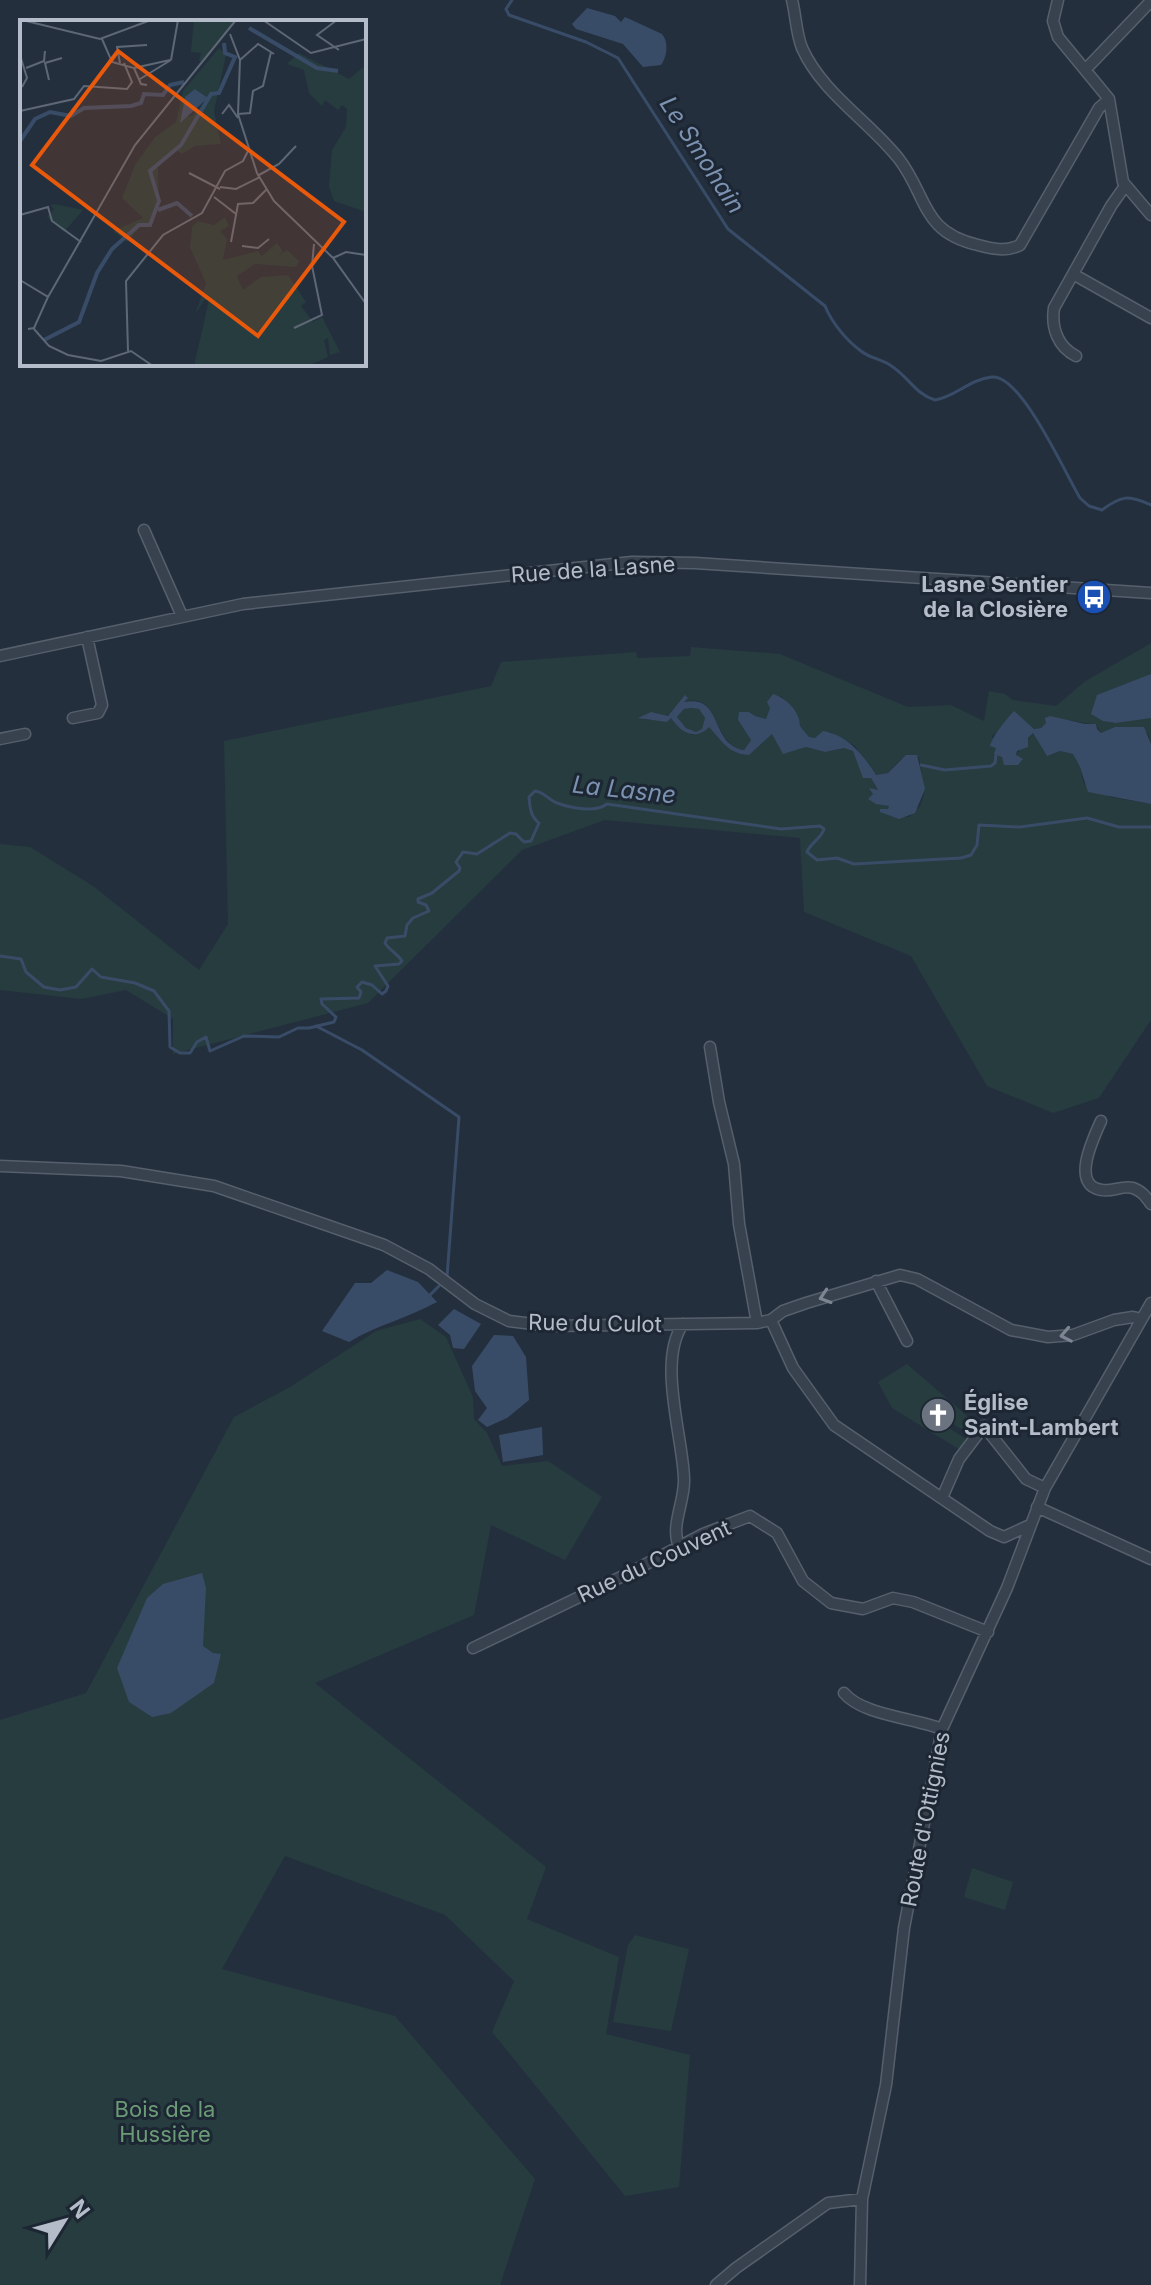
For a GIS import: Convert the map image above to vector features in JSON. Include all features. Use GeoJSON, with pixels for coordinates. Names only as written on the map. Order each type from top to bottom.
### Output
{"type":"FeatureCollection","features":[{"type":"Feature","properties":{"kind":"street"},"geometry":{"type":"LineString","coordinates":[[792,0],[800,40],[812,65],[897,157],[938,226],[961,241],[997,249],[1020,245],[1099,108],[1109,99]]}},
{"type":"Feature","properties":{"kind":"street"},"geometry":{"type":"LineString","coordinates":[[1058,0],[1054,29],[1063,46],[1109,99],[1125,186],[1151,215]]}},
{"type":"Feature","properties":{"kind":"street"},"geometry":{"type":"LineString","coordinates":[[1085,70],[1151,1]]}},
{"type":"Feature","properties":{"kind":"street"},"geometry":{"type":"LineString","coordinates":[[1076,356],[1059,340],[1052,317],[1060,294],[1125,186]]}},
{"type":"Feature","properties":{"kind":"street"},"geometry":{"type":"LineString","coordinates":[[1073,274],[1151,318]]}},
{"type":"Feature","properties":{"kind":"street"},"geometry":{"type":"LineString","coordinates":[[144,530],[182,616]]}},
{"type":"Feature","properties":{"kind":"street","name":"Rue de la Lasne"},"geometry":{"type":"LineString","coordinates":[[0,656],[182,616],[289,598],[632,562],[709,564],[1151,593]]}},
{"type":"Feature","properties":{"kind":"street"},"geometry":{"type":"LineString","coordinates":[[73,718],[98,713],[102,705],[87,637]]}},
{"type":"Feature","properties":{"kind":"street"},"geometry":{"type":"LineString","coordinates":[[0,739],[25,734]]}},
{"type":"Feature","properties":{"kind":"street"},"geometry":{"type":"LineString","coordinates":[[710,1047],[734,1164],[739,1224],[757,1323]]}},
{"type":"Feature","properties":{"kind":"street"},"geometry":{"type":"LineString","coordinates":[[1101,1121],[1092,1142],[1085,1176],[1087,1183],[1104,1191],[1133,1188],[1143,1193],[1151,1204]]}},
{"type":"Feature","properties":{"kind":"street","name":"Rue du Culot"},"geometry":{"type":"LineString","coordinates":[[0,1166],[121,1171],[214,1186],[384,1245],[429,1269],[475,1304],[509,1321],[549,1326],[757,1323],[771,1320],[795,1307],[900,1275],[917,1279],[1011,1330],[1048,1337],[1073,1335],[1114,1320],[1141,1319]]}},
{"type":"Feature","properties":{"kind":"street"},"geometry":{"type":"LineString","coordinates":[[876,1281],[907,1341]]}},
{"type":"Feature","properties":{"kind":"street","name":"Route d'Ottignies"},"geometry":{"type":"LineString","coordinates":[[860,2285],[862,2199],[886,2085],[904,1928],[942,1729],[988,1632],[1045,1488],[1151,1303]]}},
{"type":"Feature","properties":{"kind":"street"},"geometry":{"type":"LineString","coordinates":[[771,1320],[793,1368],[834,1425],[977,1523],[1021,1547]]}},
{"type":"Feature","properties":{"kind":"street"},"geometry":{"type":"LineString","coordinates":[[679,1547],[676,1540],[677,1522],[685,1482],[675,1420],[673,1348],[683,1324]]}},
{"type":"Feature","properties":{"kind":"street"},"geometry":{"type":"LineString","coordinates":[[942,1498],[959,1459],[984,1426],[1026,1479],[1045,1488]]}},
{"type":"Feature","properties":{"kind":"street"},"geometry":{"type":"LineString","coordinates":[[1037,1507],[1151,1559]]}},
{"type":"Feature","properties":{"kind":"street","name":"Rue du Couvent"},"geometry":{"type":"LineString","coordinates":[[473,1648],[703,1534],[750,1516],[777,1533],[803,1581],[831,1603],[863,1609],[893,1598],[913,1602],[988,1632]]}},
{"type":"Feature","properties":{"kind":"street"},"geometry":{"type":"LineString","coordinates":[[1004,1537],[1029,1525]]}},
{"type":"Feature","properties":{"kind":"street"},"geometry":{"type":"LineString","coordinates":[[844,1693],[849,1699],[875,1711],[918,1720],[942,1729]]}},
{"type":"Feature","properties":{"kind":"street"},"geometry":{"type":"LineString","coordinates":[[716,2285],[828,2203],[862,2199]]}},
{"type":"Feature","properties":{"kind":"green space"},"geometry":{"type":"Polygon","coordinates":[[[1151,643],[1151,674],[1098,716],[1116,723],[1151,718],[1151,744],[1148,733],[1101,733],[1096,724],[1067,720],[1053,720],[1033,729],[1014,712],[992,736],[996,748],[1016,755],[1033,733],[1047,756],[1060,751],[1073,754],[1084,784],[1110,797],[1151,804],[1151,1020],[1099,1098],[1053,1113],[987,1086],[911,956],[804,912],[800,838],[605,820],[522,850],[368,1003],[173,1054],[173,1019],[126,990],[81,999],[0,990],[0,844],[30,847],[93,886],[199,970],[228,924],[224,741],[491,686],[501,662],[636,652],[637,658],[690,656],[691,647],[780,654],[908,707],[951,705],[984,721],[989,691],[1005,694],[1013,700],[1056,706],[1084,682],[1151,643]],[[781,696],[770,708],[766,719],[749,712],[738,720],[751,740],[744,750],[726,739],[711,711],[696,701],[682,703],[665,717],[659,714],[642,719],[666,721],[672,718],[674,723],[692,735],[708,726],[726,745],[742,754],[749,755],[772,734],[785,753],[806,747],[825,752],[844,748],[853,751],[865,778],[871,778],[878,791],[869,798],[889,806],[889,816],[909,817],[920,806],[924,795],[919,757],[901,759],[888,773],[875,775],[855,746],[830,732],[809,737],[800,726],[795,711],[781,696]]]}},
{"type":"Feature","properties":{"kind":"green space"},"geometry":{"type":"Polygon","coordinates":[[[684,709],[699,709],[705,718],[702,730],[696,732],[686,728],[677,717],[684,709]]]}},
{"type":"Feature","properties":{"kind":"green space","name":"Bois de la Hussière"},"geometry":{"type":"Polygon","coordinates":[[[420,1319],[446,1337],[473,1397],[474,1419],[487,1433],[502,1466],[548,1461],[602,1497],[565,1560],[491,1525],[474,1615],[315,1683],[546,1867],[527,1919],[619,1957],[606,2034],[690,2055],[679,2187],[625,2196],[492,2032],[514,1981],[445,1915],[285,1856],[222,1969],[395,2016],[535,2179],[500,2285],[0,2285],[0,1720],[86,1693],[234,1417],[290,1387],[376,1331],[420,1319]]]}},
{"type":"Feature","properties":{"kind":"green space"},"geometry":{"type":"Polygon","coordinates":[[[907,1364],[979,1426],[971,1436],[952,1423],[949,1428],[969,1441],[962,1451],[892,1408],[878,1382],[907,1364]]]}},
{"type":"Feature","properties":{"kind":"green space"},"geometry":{"type":"Polygon","coordinates":[[[972,1868],[1013,1882],[1005,1910],[964,1897],[972,1868]]]}},
{"type":"Feature","properties":{"kind":"green space"},"geometry":{"type":"Polygon","coordinates":[[[635,1935],[689,1949],[671,2031],[613,2022],[628,1945],[635,1935]]]}},
{"type":"Feature","properties":{"kind":"water"},"geometry":{"type":"Polygon","coordinates":[[[587,8],[615,16],[621,22],[625,17],[662,34],[666,50],[661,65],[643,67],[623,44],[576,29],[572,24],[587,8]]]}},
{"type":"Feature","properties":{"kind":"water"},"geometry":{"type":"Polygon","coordinates":[[[1151,674],[1151,718],[1116,723],[1103,721],[1091,714],[1097,695],[1151,674]]]}},
{"type":"Feature","properties":{"kind":"water"},"geometry":{"type":"Polygon","coordinates":[[[773,694],[787,702],[795,710],[800,726],[809,737],[815,738],[823,731],[848,742],[876,775],[888,773],[906,755],[917,755],[925,789],[915,813],[899,819],[880,812],[880,809],[888,809],[889,806],[868,799],[873,794],[869,788],[878,790],[871,778],[863,778],[853,751],[844,748],[825,752],[806,747],[783,754],[772,734],[749,755],[742,754],[726,746],[709,727],[694,734],[679,728],[671,718],[667,722],[638,718],[651,712],[668,716],[685,695],[688,698],[684,702],[705,705],[725,739],[744,750],[751,740],[738,720],[739,712],[749,712],[766,719],[770,708],[767,702],[773,694]],[[684,709],[677,717],[686,728],[696,732],[702,729],[705,718],[699,709],[684,709]]]}},
{"type":"Feature","properties":{"kind":"water"},"geometry":{"type":"Polygon","coordinates":[[[1014,711],[1034,729],[1041,728],[1046,723],[1045,718],[1050,716],[1096,724],[1101,733],[1115,727],[1144,727],[1151,744],[1151,804],[1088,792],[1073,754],[1060,751],[1047,756],[1033,733],[1028,738],[1028,747],[1017,751],[1016,755],[1023,759],[1018,765],[1004,765],[1002,757],[994,754],[996,748],[990,746],[1014,711]]]}},
{"type":"Feature","properties":{"kind":"water"},"geometry":{"type":"Polygon","coordinates":[[[387,1270],[418,1282],[437,1302],[349,1342],[322,1331],[355,1283],[371,1283],[387,1270]]]}},
{"type":"Feature","properties":{"kind":"water"},"geometry":{"type":"Polygon","coordinates":[[[454,1309],[481,1324],[464,1349],[453,1348],[450,1335],[438,1325],[454,1309]]]}},
{"type":"Feature","properties":{"kind":"water"},"geometry":{"type":"Polygon","coordinates":[[[494,1335],[513,1336],[526,1357],[529,1400],[507,1418],[487,1427],[478,1420],[487,1408],[475,1391],[472,1366],[494,1335]]]}},
{"type":"Feature","properties":{"kind":"water"},"geometry":{"type":"Polygon","coordinates":[[[542,1427],[543,1455],[503,1462],[499,1435],[542,1427]]]}},
{"type":"Feature","properties":{"kind":"water"},"geometry":{"type":"Polygon","coordinates":[[[202,1573],[206,1588],[203,1646],[221,1654],[214,1683],[171,1713],[152,1717],[129,1702],[117,1668],[147,1598],[163,1584],[202,1573]]]}},
{"type":"Feature","properties":{"kind":"waterway","name":"Le Smohain"},"geometry":{"type":"LineString","coordinates":[[512,0],[506,9],[509,15],[586,42],[618,58],[728,229],[825,306],[845,337],[856,347],[890,365],[922,394],[935,400],[984,378],[1003,380],[1029,407],[1080,498],[1089,506],[1102,510],[1126,498],[1151,505]]}},
{"type":"Feature","properties":{"kind":"waterway"},"geometry":{"type":"LineString","coordinates":[[921,765],[945,770],[991,766],[995,763],[996,755]]}},
{"type":"Feature","properties":{"kind":"waterway","name":"La Lasne"},"geometry":{"type":"LineString","coordinates":[[0,956],[21,959],[26,972],[44,987],[60,990],[76,987],[92,969],[101,977],[135,983],[154,991],[169,1011],[170,1047],[180,1053],[190,1053],[197,1042],[206,1037],[210,1051],[244,1036],[279,1037],[298,1028],[334,1022],[336,1017],[322,1004],[321,999],[359,998],[361,992],[357,987],[362,982],[372,985],[382,994],[386,991],[388,986],[375,966],[399,964],[402,961],[385,943],[387,938],[405,936],[407,925],[413,918],[429,911],[418,899],[432,893],[459,871],[456,862],[463,852],[477,854],[510,833],[516,834],[524,842],[531,841],[539,823],[532,814],[529,797],[535,791],[557,803],[583,809],[607,804],[781,829],[820,826],[823,832],[807,852],[817,860],[837,858],[854,864],[971,855],[977,845],[979,825],[1020,827],[1087,818],[1119,827],[1151,827]]}},
{"type":"Feature","properties":{"kind":"waterway"},"geometry":{"type":"LineString","coordinates":[[316,1026],[362,1050],[459,1117],[447,1277]]}},
{"type":"Feature","properties":{"kind":"waterway"},"geometry":{"type":"LineString","coordinates":[[430,1295],[439,1286]]}},
{"type":"Feature","properties":{"kind":"place","name":"Lasne Sentier de la Closière"},"geometry":{"type":"Point","coordinates":[1094,597]}},
{"type":"Feature","properties":{"kind":"place","name":"Église Saint-Lambert"},"geometry":{"type":"Point","coordinates":[938,1415]}}]}
